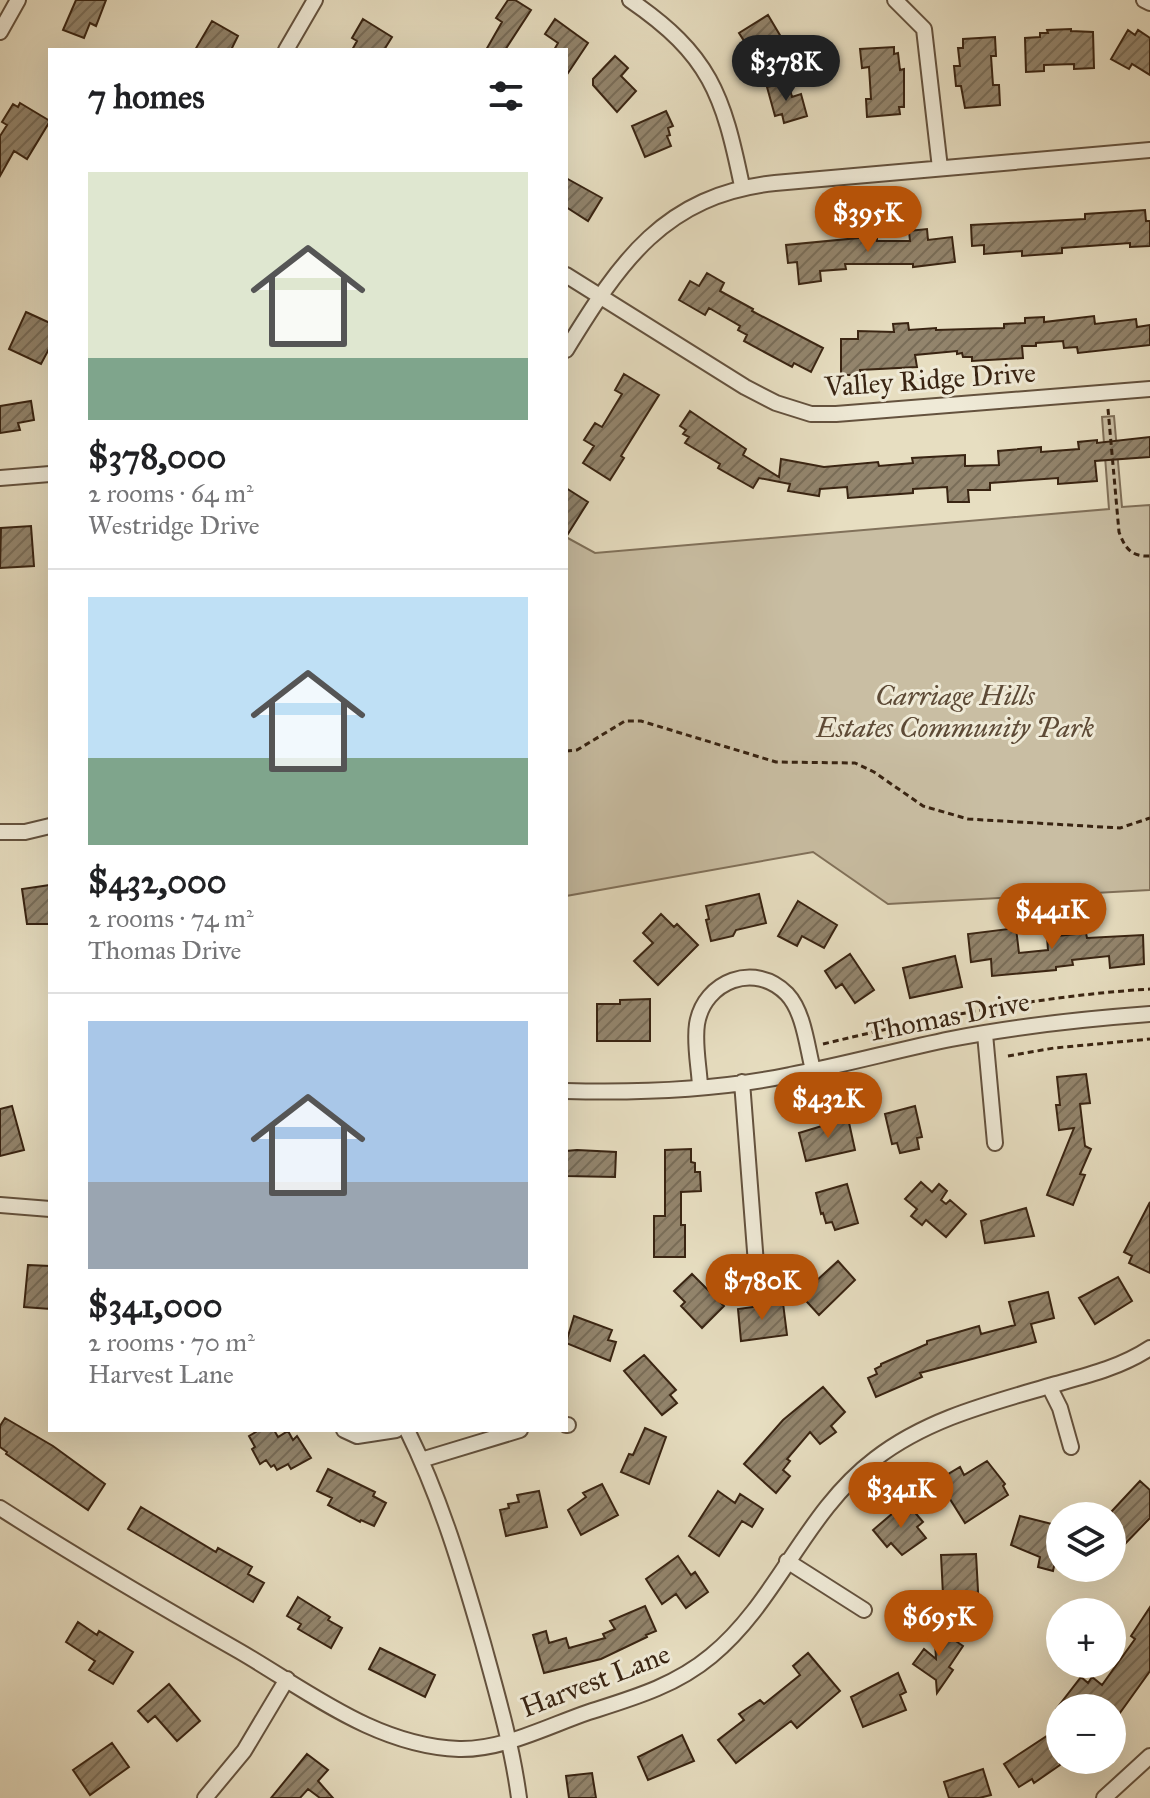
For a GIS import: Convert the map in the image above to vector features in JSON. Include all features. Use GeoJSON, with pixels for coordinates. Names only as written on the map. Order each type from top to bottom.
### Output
{"type":"FeatureCollection","features":[{"type":"Feature","properties":{"kind":"street"},"geometry":{"type":"LineString","coordinates":[[0,32],[18,0]]}},
{"type":"Feature","properties":{"kind":"street"},"geometry":{"type":"LineString","coordinates":[[287,48],[315,0]]}},
{"type":"Feature","properties":{"kind":"street"},"geometry":{"type":"LineString","coordinates":[[630,0],[675,33],[711,79],[724,112],[742,186]]}},
{"type":"Feature","properties":{"kind":"street"},"geometry":{"type":"LineString","coordinates":[[895,0],[924,29],[940,168]]}},
{"type":"Feature","properties":{"kind":"street"},"geometry":{"type":"LineString","coordinates":[[1144,0],[1150,3]]}},
{"type":"Feature","properties":{"kind":"street"},"geometry":{"type":"LineString","coordinates":[[568,347],[600,297],[653,233],[713,195],[742,186],[1150,150]]}},
{"type":"Feature","properties":{"kind":"street","name":"Valley Ridge Drive"},"geometry":{"type":"LineString","coordinates":[[568,276],[745,387],[776,403],[811,414],[1150,389]]}},
{"type":"Feature","properties":{"kind":"street"},"geometry":{"type":"LineString","coordinates":[[0,478],[48,474]]}},
{"type":"Feature","properties":{"kind":"street"},"geometry":{"type":"LineString","coordinates":[[0,832],[25,832],[48,826]]}},
{"type":"Feature","properties":{"kind":"street"},"geometry":{"type":"LineString","coordinates":[[700,1086],[697,1021],[703,1007],[722,983],[739,977],[770,982],[788,994],[801,1020],[813,1070]]}},
{"type":"Feature","properties":{"kind":"street","name":"Thomas Drive"},"geometry":{"type":"LineString","coordinates":[[568,1091],[742,1082],[985,1034],[1072,1020],[1150,1014]]}},
{"type":"Feature","properties":{"kind":"street"},"geometry":{"type":"LineString","coordinates":[[985,1034],[995,1143]]}},
{"type":"Feature","properties":{"kind":"street"},"geometry":{"type":"LineString","coordinates":[[742,1082],[756,1264]]}},
{"type":"Feature","properties":{"kind":"street"},"geometry":{"type":"LineString","coordinates":[[0,1205],[48,1209]]}},
{"type":"Feature","properties":{"kind":"street","name":"Harvest Lane"},"geometry":{"type":"LineString","coordinates":[[0,1508],[92,1566],[356,1720],[406,1742],[459,1749],[508,1741],[647,1693],[694,1670],[741,1626],[833,1496],[887,1450],[929,1425],[961,1412],[1120,1364],[1150,1348]]}},
{"type":"Feature","properties":{"kind":"street"},"geometry":{"type":"LineString","coordinates":[[1049,1386],[1060,1408],[1071,1447]]}},
{"type":"Feature","properties":{"kind":"street"},"geometry":{"type":"LineString","coordinates":[[348,1432],[357,1436],[388,1432]]}},
{"type":"Feature","properties":{"kind":"street"},"geometry":{"type":"LineString","coordinates":[[405,1432],[439,1501],[463,1573],[508,1741],[519,1798]]}},
{"type":"Feature","properties":{"kind":"street"},"geometry":{"type":"LineString","coordinates":[[421,1460],[513,1432]]}},
{"type":"Feature","properties":{"kind":"street"},"geometry":{"type":"LineString","coordinates":[[787,1561],[864,1610]]}},
{"type":"Feature","properties":{"kind":"street"},"geometry":{"type":"LineString","coordinates":[[205,1798],[244,1751],[287,1679]]}},
{"type":"Feature","properties":{"kind":"street"},"geometry":{"type":"LineString","coordinates":[[1104,1798],[1150,1756]]}},
{"type":"Feature","properties":{"kind":"path"},"geometry":{"type":"LineString","coordinates":[[1107,393],[1119,532],[1124,545],[1133,555],[1150,556]]}},
{"type":"Feature","properties":{"kind":"path"},"geometry":{"type":"LineString","coordinates":[[568,751],[577,750],[625,721],[641,721],[776,762],[855,763],[874,772],[923,806],[968,819],[1120,828],[1150,818]]}},
{"type":"Feature","properties":{"kind":"path"},"geometry":{"type":"LineString","coordinates":[[823,1044],[997,1007],[1150,989]]}},
{"type":"Feature","properties":{"kind":"path"},"geometry":{"type":"LineString","coordinates":[[1008,1056],[1054,1048],[1150,1039]]}},
{"type":"Feature","properties":{"kind":"green space","name":"Carriage Hills Estates Community Park"},"geometry":{"type":"Polygon","coordinates":[[[1114,416],[1122,507],[1150,505],[1150,890],[888,904],[813,852],[568,896],[568,538],[595,553],[1109,509],[1102,417],[1114,416]]]}},
{"type":"Feature","properties":{"kind":"building"},"geometry":{"type":"Polygon","coordinates":[[[76,0],[106,0],[96,26],[90,23],[84,38],[63,30],[76,0]]]}},
{"type":"Feature","properties":{"kind":"building"},"geometry":{"type":"Polygon","coordinates":[[[508,0],[515,0],[531,10],[506,48],[487,48],[502,22],[496,18],[508,0]]]}},
{"type":"Feature","properties":{"kind":"building"},"geometry":{"type":"Polygon","coordinates":[[[768,15],[787,47],[765,61],[754,43],[748,47],[739,33],[768,15]]]}},
{"type":"Feature","properties":{"kind":"building"},"geometry":{"type":"Polygon","coordinates":[[[363,19],[392,37],[385,48],[353,48],[357,41],[352,38],[363,19]]]}},
{"type":"Feature","properties":{"kind":"building"},"geometry":{"type":"Polygon","coordinates":[[[555,19],[588,43],[568,73],[568,48],[555,48],[558,43],[545,34],[555,19]]]}},
{"type":"Feature","properties":{"kind":"building"},"geometry":{"type":"Polygon","coordinates":[[[212,21],[238,36],[232,48],[196,48],[212,21]]]}},
{"type":"Feature","properties":{"kind":"building"},"geometry":{"type":"Polygon","coordinates":[[[1047,30],[1093,32],[1094,68],[1074,69],[1074,64],[1044,65],[1044,71],[1026,72],[1025,38],[1040,37],[1040,33],[1048,33],[1047,30]]]}},
{"type":"Feature","properties":{"kind":"building"},"geometry":{"type":"Polygon","coordinates":[[[1128,30],[1135,35],[1138,30],[1150,38],[1150,75],[1132,64],[1129,69],[1111,59],[1128,30]]]}},
{"type":"Feature","properties":{"kind":"building"},"geometry":{"type":"Polygon","coordinates":[[[995,37],[996,56],[991,56],[993,85],[999,85],[1000,105],[965,108],[961,86],[956,86],[954,66],[960,66],[958,48],[963,48],[963,39],[995,37]]]}},
{"type":"Feature","properties":{"kind":"building"},"geometry":{"type":"Polygon","coordinates":[[[894,47],[900,70],[904,69],[904,107],[899,107],[900,114],[867,117],[866,99],[871,99],[869,67],[862,68],[860,49],[894,47]]]}},
{"type":"Feature","properties":{"kind":"building"},"geometry":{"type":"Polygon","coordinates":[[[615,56],[628,68],[621,76],[636,91],[617,112],[593,85],[593,79],[615,56]]]}},
{"type":"Feature","properties":{"kind":"building"},"geometry":{"type":"Polygon","coordinates":[[[788,82],[792,97],[801,94],[807,116],[784,123],[782,114],[775,116],[767,87],[788,82]]]}},
{"type":"Feature","properties":{"kind":"building"},"geometry":{"type":"Polygon","coordinates":[[[20,103],[48,120],[48,124],[27,159],[14,151],[0,176],[0,136],[7,125],[2,122],[13,104],[18,107],[20,103]]]}},
{"type":"Feature","properties":{"kind":"building"},"geometry":{"type":"Polygon","coordinates":[[[666,111],[673,126],[668,128],[670,135],[667,136],[671,146],[645,157],[632,126],[666,111]]]}},
{"type":"Feature","properties":{"kind":"building"},"geometry":{"type":"Polygon","coordinates":[[[568,179],[602,198],[588,221],[568,208],[568,179]]]}},
{"type":"Feature","properties":{"kind":"building"},"geometry":{"type":"Polygon","coordinates":[[[1145,210],[1146,221],[1150,221],[1150,246],[1130,247],[1130,243],[1062,248],[1062,253],[1022,256],[1022,251],[984,254],[984,245],[972,246],[971,225],[1085,219],[1085,214],[1145,210]]]}},
{"type":"Feature","properties":{"kind":"building"},"geometry":{"type":"Polygon","coordinates":[[[927,229],[928,240],[952,237],[955,262],[913,267],[913,264],[845,264],[846,269],[820,271],[821,281],[799,284],[797,262],[788,263],[786,245],[858,238],[858,235],[877,235],[877,241],[910,241],[909,231],[927,229]]]}},
{"type":"Feature","properties":{"kind":"building"},"geometry":{"type":"Polygon","coordinates":[[[707,273],[724,283],[720,291],[823,348],[811,372],[794,363],[792,367],[744,341],[747,335],[738,330],[740,326],[709,308],[705,315],[679,300],[690,281],[699,286],[707,273]]]}},
{"type":"Feature","properties":{"kind":"building"},"geometry":{"type":"Polygon","coordinates":[[[26,312],[48,322],[48,351],[41,364],[9,349],[26,312]]]}},
{"type":"Feature","properties":{"kind":"building"},"geometry":{"type":"Polygon","coordinates":[[[1094,316],[1095,324],[1136,319],[1137,327],[1150,325],[1150,345],[1078,353],[1077,347],[1064,348],[1063,341],[1036,343],[1036,346],[1022,346],[1023,358],[972,361],[972,357],[963,357],[957,351],[915,355],[917,367],[860,370],[860,375],[841,375],[841,339],[858,339],[858,331],[894,332],[893,324],[908,323],[909,330],[1004,328],[1004,324],[1025,323],[1025,318],[1044,317],[1044,322],[1094,316]]]}},
{"type":"Feature","properties":{"kind":"building"},"geometry":{"type":"Polygon","coordinates":[[[624,374],[659,395],[621,456],[624,458],[610,480],[583,463],[594,446],[584,440],[595,423],[602,427],[622,394],[615,390],[624,374]]]}},
{"type":"Feature","properties":{"kind":"building"},"geometry":{"type":"Polygon","coordinates":[[[31,401],[34,420],[18,423],[20,430],[0,433],[0,406],[31,401]]]}},
{"type":"Feature","properties":{"kind":"building"},"geometry":{"type":"Polygon","coordinates":[[[690,411],[746,449],[743,455],[779,477],[781,459],[824,467],[878,462],[879,466],[913,463],[912,458],[965,455],[965,466],[999,465],[998,451],[1041,447],[1041,452],[1079,449],[1078,442],[1150,437],[1150,457],[1095,461],[1097,481],[1058,484],[1058,478],[990,483],[990,490],[968,490],[969,502],[948,502],[947,487],[848,498],[847,487],[820,489],[819,496],[788,491],[790,484],[759,478],[753,488],[718,468],[720,464],[685,443],[689,437],[683,434],[686,430],[680,426],[690,411]]]}},
{"type":"Feature","properties":{"kind":"building"},"geometry":{"type":"Polygon","coordinates":[[[568,489],[588,502],[568,534],[568,489]]]}},
{"type":"Feature","properties":{"kind":"building"},"geometry":{"type":"Polygon","coordinates":[[[31,526],[34,566],[0,568],[1,528],[31,526]]]}},
{"type":"Feature","properties":{"kind":"building"},"geometry":{"type":"Polygon","coordinates":[[[48,885],[48,924],[27,924],[22,889],[48,885]]]}},
{"type":"Feature","properties":{"kind":"building"},"geometry":{"type":"Polygon","coordinates":[[[759,894],[766,923],[736,930],[733,936],[711,941],[706,906],[759,894]]]}},
{"type":"Feature","properties":{"kind":"building"},"geometry":{"type":"Polygon","coordinates":[[[798,901],[837,925],[824,948],[802,936],[797,946],[778,936],[798,901]]]}},
{"type":"Feature","properties":{"kind":"building"},"geometry":{"type":"Polygon","coordinates":[[[661,914],[674,927],[677,924],[698,945],[658,985],[634,961],[653,943],[643,933],[661,914]]]}},
{"type":"Feature","properties":{"kind":"building"},"geometry":{"type":"Polygon","coordinates":[[[1016,928],[1019,953],[1048,950],[1047,937],[1086,933],[1087,938],[1143,935],[1144,964],[1110,968],[1109,956],[1072,960],[1073,965],[1056,967],[1056,970],[992,976],[991,959],[971,962],[968,934],[1016,928]]]}},
{"type":"Feature","properties":{"kind":"building"},"geometry":{"type":"Polygon","coordinates":[[[850,954],[874,990],[855,1003],[842,984],[836,988],[825,971],[850,954]]]}},
{"type":"Feature","properties":{"kind":"building"},"geometry":{"type":"Polygon","coordinates":[[[955,956],[962,987],[910,998],[903,968],[955,956]]]}},
{"type":"Feature","properties":{"kind":"building"},"geometry":{"type":"Polygon","coordinates":[[[650,999],[650,1041],[597,1041],[597,1004],[650,999]]]}},
{"type":"Feature","properties":{"kind":"building"},"geometry":{"type":"Polygon","coordinates":[[[1086,1074],[1090,1103],[1080,1104],[1085,1146],[1091,1149],[1080,1174],[1085,1175],[1073,1205],[1047,1195],[1074,1128],[1059,1130],[1057,1077],[1086,1074]]]}},
{"type":"Feature","properties":{"kind":"building"},"geometry":{"type":"Polygon","coordinates":[[[12,1106],[24,1150],[0,1156],[0,1109],[12,1106]]]}},
{"type":"Feature","properties":{"kind":"building"},"geometry":{"type":"Polygon","coordinates":[[[915,1106],[922,1137],[917,1138],[919,1149],[900,1153],[897,1143],[892,1144],[885,1114],[915,1106]]]}},
{"type":"Feature","properties":{"kind":"building"},"geometry":{"type":"Polygon","coordinates":[[[848,1118],[855,1150],[806,1161],[799,1133],[848,1118]]]}},
{"type":"Feature","properties":{"kind":"building"},"geometry":{"type":"Polygon","coordinates":[[[691,1149],[691,1162],[695,1163],[695,1172],[700,1172],[701,1191],[681,1192],[685,1257],[654,1257],[654,1216],[665,1216],[665,1150],[691,1149]]]}},
{"type":"Feature","properties":{"kind":"building"},"geometry":{"type":"Polygon","coordinates":[[[568,1151],[616,1152],[615,1177],[568,1176],[568,1151]]]}},
{"type":"Feature","properties":{"kind":"building"},"geometry":{"type":"Polygon","coordinates":[[[921,1182],[932,1192],[939,1184],[947,1191],[941,1200],[946,1204],[950,1200],[966,1214],[946,1237],[926,1220],[922,1225],[911,1216],[917,1209],[905,1199],[921,1182]]]}},
{"type":"Feature","properties":{"kind":"building"},"geometry":{"type":"Polygon","coordinates":[[[847,1184],[858,1223],[835,1230],[832,1222],[826,1223],[821,1214],[816,1193],[847,1184]]]}},
{"type":"Feature","properties":{"kind":"building"},"geometry":{"type":"Polygon","coordinates":[[[1150,1202],[1150,1273],[1129,1263],[1132,1256],[1124,1252],[1150,1202]]]}},
{"type":"Feature","properties":{"kind":"building"},"geometry":{"type":"Polygon","coordinates":[[[1026,1208],[1034,1236],[985,1243],[981,1221],[1026,1208]]]}},
{"type":"Feature","properties":{"kind":"building"},"geometry":{"type":"Polygon","coordinates":[[[838,1261],[855,1280],[819,1315],[797,1291],[812,1278],[815,1282],[838,1261]]]}},
{"type":"Feature","properties":{"kind":"building"},"geometry":{"type":"Polygon","coordinates":[[[28,1265],[48,1266],[48,1309],[24,1307],[28,1265]]]}},
{"type":"Feature","properties":{"kind":"building"},"geometry":{"type":"Polygon","coordinates":[[[692,1274],[724,1306],[702,1328],[681,1306],[685,1302],[674,1291],[692,1274]]]}},
{"type":"Feature","properties":{"kind":"building"},"geometry":{"type":"Polygon","coordinates":[[[1118,1277],[1132,1301],[1095,1324],[1079,1298],[1118,1277]]]}},
{"type":"Feature","properties":{"kind":"building"},"geometry":{"type":"Polygon","coordinates":[[[1048,1292],[1054,1318],[1031,1324],[1036,1342],[920,1373],[922,1377],[876,1397],[868,1378],[877,1374],[875,1369],[881,1364],[927,1344],[927,1341],[979,1326],[981,1334],[1015,1325],[1009,1302],[1048,1292]]]}},
{"type":"Feature","properties":{"kind":"building"},"geometry":{"type":"Polygon","coordinates":[[[783,1303],[787,1335],[741,1341],[738,1309],[783,1303]]]}},
{"type":"Feature","properties":{"kind":"building"},"geometry":{"type":"Polygon","coordinates":[[[574,1316],[612,1330],[608,1340],[616,1342],[610,1361],[568,1344],[574,1316]]]}},
{"type":"Feature","properties":{"kind":"building"},"geometry":{"type":"Polygon","coordinates":[[[644,1355],[676,1390],[670,1395],[677,1403],[662,1415],[624,1371],[644,1355]]]}},
{"type":"Feature","properties":{"kind":"building"},"geometry":{"type":"Polygon","coordinates":[[[823,1387],[845,1412],[831,1426],[836,1432],[820,1444],[810,1432],[787,1459],[790,1461],[783,1470],[790,1476],[776,1493],[744,1464],[783,1420],[823,1387]]]}},
{"type":"Feature","properties":{"kind":"building"},"geometry":{"type":"Polygon","coordinates":[[[5,1418],[53,1446],[105,1484],[88,1510],[6,1454],[0,1447],[0,1426],[5,1418]]]}},
{"type":"Feature","properties":{"kind":"building"},"geometry":{"type":"Polygon","coordinates":[[[645,1428],[666,1437],[649,1484],[621,1472],[645,1428]]]}},
{"type":"Feature","properties":{"kind":"building"},"geometry":{"type":"Polygon","coordinates":[[[256,1432],[275,1432],[278,1437],[289,1432],[293,1440],[297,1436],[311,1458],[291,1469],[288,1464],[277,1470],[266,1460],[260,1464],[249,1436],[256,1432]]]}},
{"type":"Feature","properties":{"kind":"building"},"geometry":{"type":"Polygon","coordinates":[[[987,1461],[1005,1484],[1003,1486],[1008,1495],[965,1523],[938,1480],[960,1467],[964,1475],[987,1461]]]}},
{"type":"Feature","properties":{"kind":"building"},"geometry":{"type":"Polygon","coordinates":[[[328,1469],[375,1492],[373,1496],[386,1503],[374,1526],[328,1505],[332,1498],[317,1491],[328,1469]]]}},
{"type":"Feature","properties":{"kind":"building"},"geometry":{"type":"Polygon","coordinates":[[[1140,1481],[1150,1490],[1150,1518],[1126,1543],[1126,1502],[1120,1502],[1140,1481]]]}},
{"type":"Feature","properties":{"kind":"building"},"geometry":{"type":"Polygon","coordinates":[[[602,1484],[618,1515],[581,1535],[568,1510],[586,1497],[583,1493],[602,1484]]]}},
{"type":"Feature","properties":{"kind":"building"},"geometry":{"type":"Polygon","coordinates":[[[539,1491],[547,1527],[506,1536],[500,1510],[509,1508],[508,1504],[519,1502],[517,1495],[539,1491]]]}},
{"type":"Feature","properties":{"kind":"building"},"geometry":{"type":"Polygon","coordinates":[[[718,1491],[735,1503],[740,1494],[763,1509],[752,1527],[742,1521],[719,1556],[689,1536],[718,1491]]]}},
{"type":"Feature","properties":{"kind":"building"},"geometry":{"type":"Polygon","coordinates":[[[906,1502],[923,1522],[917,1527],[926,1538],[902,1555],[891,1543],[887,1547],[873,1530],[906,1502]]]}},
{"type":"Feature","properties":{"kind":"building"},"geometry":{"type":"Polygon","coordinates":[[[141,1507],[216,1552],[218,1548],[252,1567],[248,1574],[264,1583],[253,1602],[128,1529],[141,1507]]]}},
{"type":"Feature","properties":{"kind":"building"},"geometry":{"type":"Polygon","coordinates":[[[1020,1516],[1046,1522],[1046,1569],[1038,1567],[1040,1557],[1011,1545],[1020,1516]]]}},
{"type":"Feature","properties":{"kind":"building"},"geometry":{"type":"Polygon","coordinates":[[[976,1554],[979,1609],[962,1610],[962,1619],[934,1620],[933,1595],[943,1595],[941,1555],[976,1554]]]}},
{"type":"Feature","properties":{"kind":"building"},"geometry":{"type":"Polygon","coordinates":[[[678,1556],[691,1575],[695,1572],[708,1592],[686,1608],[676,1594],[662,1604],[646,1579],[678,1556]]]}},
{"type":"Feature","properties":{"kind":"building"},"geometry":{"type":"Polygon","coordinates":[[[298,1597],[342,1628],[331,1648],[298,1629],[301,1624],[287,1616],[298,1597]]]}},
{"type":"Feature","properties":{"kind":"building"},"geometry":{"type":"Polygon","coordinates":[[[645,1606],[656,1631],[647,1637],[601,1659],[544,1673],[533,1635],[546,1631],[549,1643],[566,1638],[569,1648],[605,1638],[603,1634],[615,1629],[610,1621],[645,1606]]]}},
{"type":"Feature","properties":{"kind":"building"},"geometry":{"type":"Polygon","coordinates":[[[1150,1607],[1150,1671],[1126,1704],[1126,1694],[1068,1694],[1080,1678],[1088,1683],[1093,1678],[1102,1685],[1107,1678],[1126,1678],[1126,1652],[1135,1639],[1131,1636],[1150,1607]]]}},
{"type":"Feature","properties":{"kind":"building"},"geometry":{"type":"Polygon","coordinates":[[[78,1622],[133,1652],[113,1684],[89,1670],[95,1661],[66,1642],[78,1622]]]}},
{"type":"Feature","properties":{"kind":"building"},"geometry":{"type":"Polygon","coordinates":[[[934,1626],[963,1646],[949,1667],[953,1670],[937,1693],[936,1680],[913,1664],[924,1649],[936,1659],[934,1626]]]}},
{"type":"Feature","properties":{"kind":"building"},"geometry":{"type":"Polygon","coordinates":[[[380,1648],[435,1675],[425,1697],[369,1669],[380,1648]]]}},
{"type":"Feature","properties":{"kind":"building"},"geometry":{"type":"Polygon","coordinates":[[[808,1653],[840,1691],[797,1728],[791,1721],[736,1763],[718,1740],[744,1720],[739,1714],[760,1700],[764,1704],[800,1675],[793,1666],[808,1653]]]}},
{"type":"Feature","properties":{"kind":"building"},"geometry":{"type":"Polygon","coordinates":[[[898,1673],[906,1692],[900,1695],[906,1710],[863,1727],[851,1697],[898,1673]]]}},
{"type":"Feature","properties":{"kind":"building"},"geometry":{"type":"Polygon","coordinates":[[[169,1684],[200,1721],[177,1741],[155,1716],[148,1722],[138,1711],[169,1684]]]}},
{"type":"Feature","properties":{"kind":"building"},"geometry":{"type":"Polygon","coordinates":[[[682,1735],[694,1761],[648,1780],[638,1757],[682,1735]]]}},
{"type":"Feature","properties":{"kind":"building"},"geometry":{"type":"Polygon","coordinates":[[[1046,1737],[1047,1774],[1034,1783],[1032,1779],[1019,1787],[1004,1764],[1046,1737]]]}},
{"type":"Feature","properties":{"kind":"building"},"geometry":{"type":"Polygon","coordinates":[[[112,1743],[129,1767],[90,1795],[73,1770],[112,1743]]]}},
{"type":"Feature","properties":{"kind":"building"},"geometry":{"type":"Polygon","coordinates":[[[307,1754],[328,1770],[318,1781],[333,1798],[320,1798],[308,1789],[300,1798],[271,1798],[307,1754]]]}},
{"type":"Feature","properties":{"kind":"building"},"geometry":{"type":"Polygon","coordinates":[[[983,1769],[991,1795],[949,1798],[944,1782],[983,1769]]]}},
{"type":"Feature","properties":{"kind":"building"},"geometry":{"type":"Polygon","coordinates":[[[592,1773],[596,1798],[569,1798],[566,1776],[592,1773]]]}}]}
